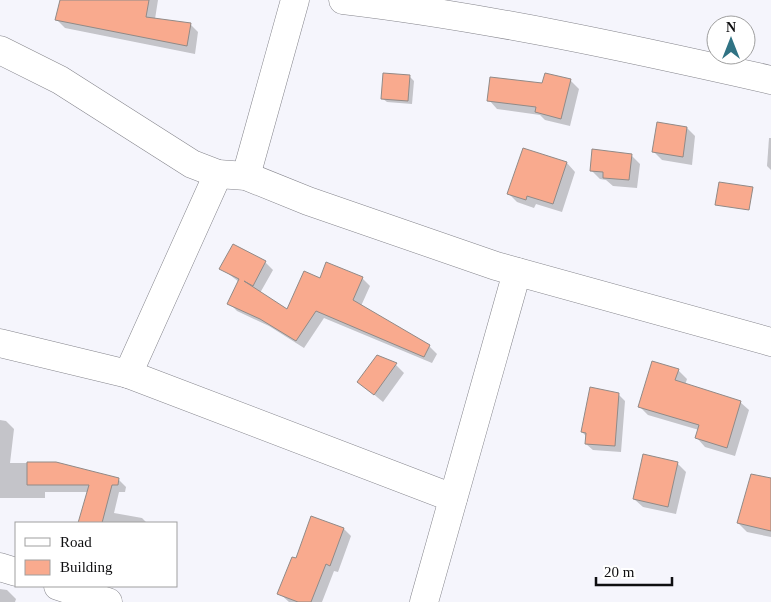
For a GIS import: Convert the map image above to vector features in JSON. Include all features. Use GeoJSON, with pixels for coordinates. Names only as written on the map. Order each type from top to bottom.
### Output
{"type":"FeatureCollection","features":[{"type":"Feature","properties":{"kind":"street"},"geometry":{"type":"LineString","coordinates":[[246,176],[295,0]]}},
{"type":"Feature","properties":{"kind":"street"},"geometry":{"type":"LineString","coordinates":[[343,0],[485,20],[607,43],[771,80]]}},
{"type":"Feature","properties":{"kind":"street"},"geometry":{"type":"LineString","coordinates":[[0,50],[60,80],[192,164],[218,174],[246,176],[308,201],[517,272],[771,342]]}},
{"type":"Feature","properties":{"kind":"street"},"geometry":{"type":"LineString","coordinates":[[128,374],[218,174]]}},
{"type":"Feature","properties":{"kind":"street"},"geometry":{"type":"LineString","coordinates":[[424,602],[517,272]]}},
{"type":"Feature","properties":{"kind":"street"},"geometry":{"type":"LineString","coordinates":[[0,343],[128,374],[453,498]]}},
{"type":"Feature","properties":{"kind":"street"},"geometry":{"type":"LineString","coordinates":[[0,567],[15,572]]}},
{"type":"Feature","properties":{"kind":"street"},"geometry":{"type":"LineString","coordinates":[[61,587],[108,602]]}},
{"type":"Feature","properties":{"kind":"building"},"geometry":{"type":"Polygon","coordinates":[[[60,0],[149,0],[146,17],[191,23],[187,46],[55,20],[60,0]]]}},
{"type":"Feature","properties":{"kind":"building"},"geometry":{"type":"Polygon","coordinates":[[[383,73],[410,75],[408,101],[381,99],[383,73]]]}},
{"type":"Feature","properties":{"kind":"building"},"geometry":{"type":"Polygon","coordinates":[[[545,73],[571,79],[561,119],[535,112],[536,107],[487,101],[490,77],[542,83],[545,73]]]}},
{"type":"Feature","properties":{"kind":"building"},"geometry":{"type":"Polygon","coordinates":[[[657,122],[687,127],[683,157],[652,152],[657,122]]]}},
{"type":"Feature","properties":{"kind":"building"},"geometry":{"type":"Polygon","coordinates":[[[523,148],[567,162],[553,204],[527,196],[526,200],[507,194],[523,148]]]}},
{"type":"Feature","properties":{"kind":"building"},"geometry":{"type":"Polygon","coordinates":[[[592,149],[632,154],[629,180],[603,178],[603,172],[590,171],[592,149]]]}},
{"type":"Feature","properties":{"kind":"building"},"geometry":{"type":"Polygon","coordinates":[[[719,182],[753,187],[749,210],[715,205],[719,182]]]}},
{"type":"Feature","properties":{"kind":"building"},"geometry":{"type":"Polygon","coordinates":[[[233,244],[266,261],[253,286],[244,281],[287,309],[304,271],[320,278],[326,262],[363,277],[353,300],[430,345],[424,357],[316,311],[296,341],[260,319],[227,304],[239,279],[219,269],[233,244]]]}},
{"type":"Feature","properties":{"kind":"building"},"geometry":{"type":"Polygon","coordinates":[[[377,355],[397,363],[374,395],[357,382],[377,355]]]}},
{"type":"Feature","properties":{"kind":"building"},"geometry":{"type":"Polygon","coordinates":[[[652,361],[679,369],[675,380],[741,401],[727,448],[695,438],[699,425],[638,407],[652,361]]]}},
{"type":"Feature","properties":{"kind":"building"},"geometry":{"type":"Polygon","coordinates":[[[590,387],[619,393],[615,446],[585,444],[586,433],[581,432],[590,387]]]}},
{"type":"Feature","properties":{"kind":"building"},"geometry":{"type":"Polygon","coordinates":[[[643,454],[678,462],[668,507],[633,499],[643,454]]]}},
{"type":"Feature","properties":{"kind":"building"},"geometry":{"type":"Polygon","coordinates":[[[27,462],[56,462],[119,478],[118,485],[112,485],[102,522],[78,522],[89,485],[27,485],[27,462]]]}},
{"type":"Feature","properties":{"kind":"building"},"geometry":{"type":"Polygon","coordinates":[[[751,474],[771,478],[771,531],[737,523],[751,474]]]}},
{"type":"Feature","properties":{"kind":"building"},"geometry":{"type":"Polygon","coordinates":[[[311,516],[344,528],[330,566],[326,564],[311,602],[298,602],[277,594],[292,557],[296,558],[311,516]]]}}]}
